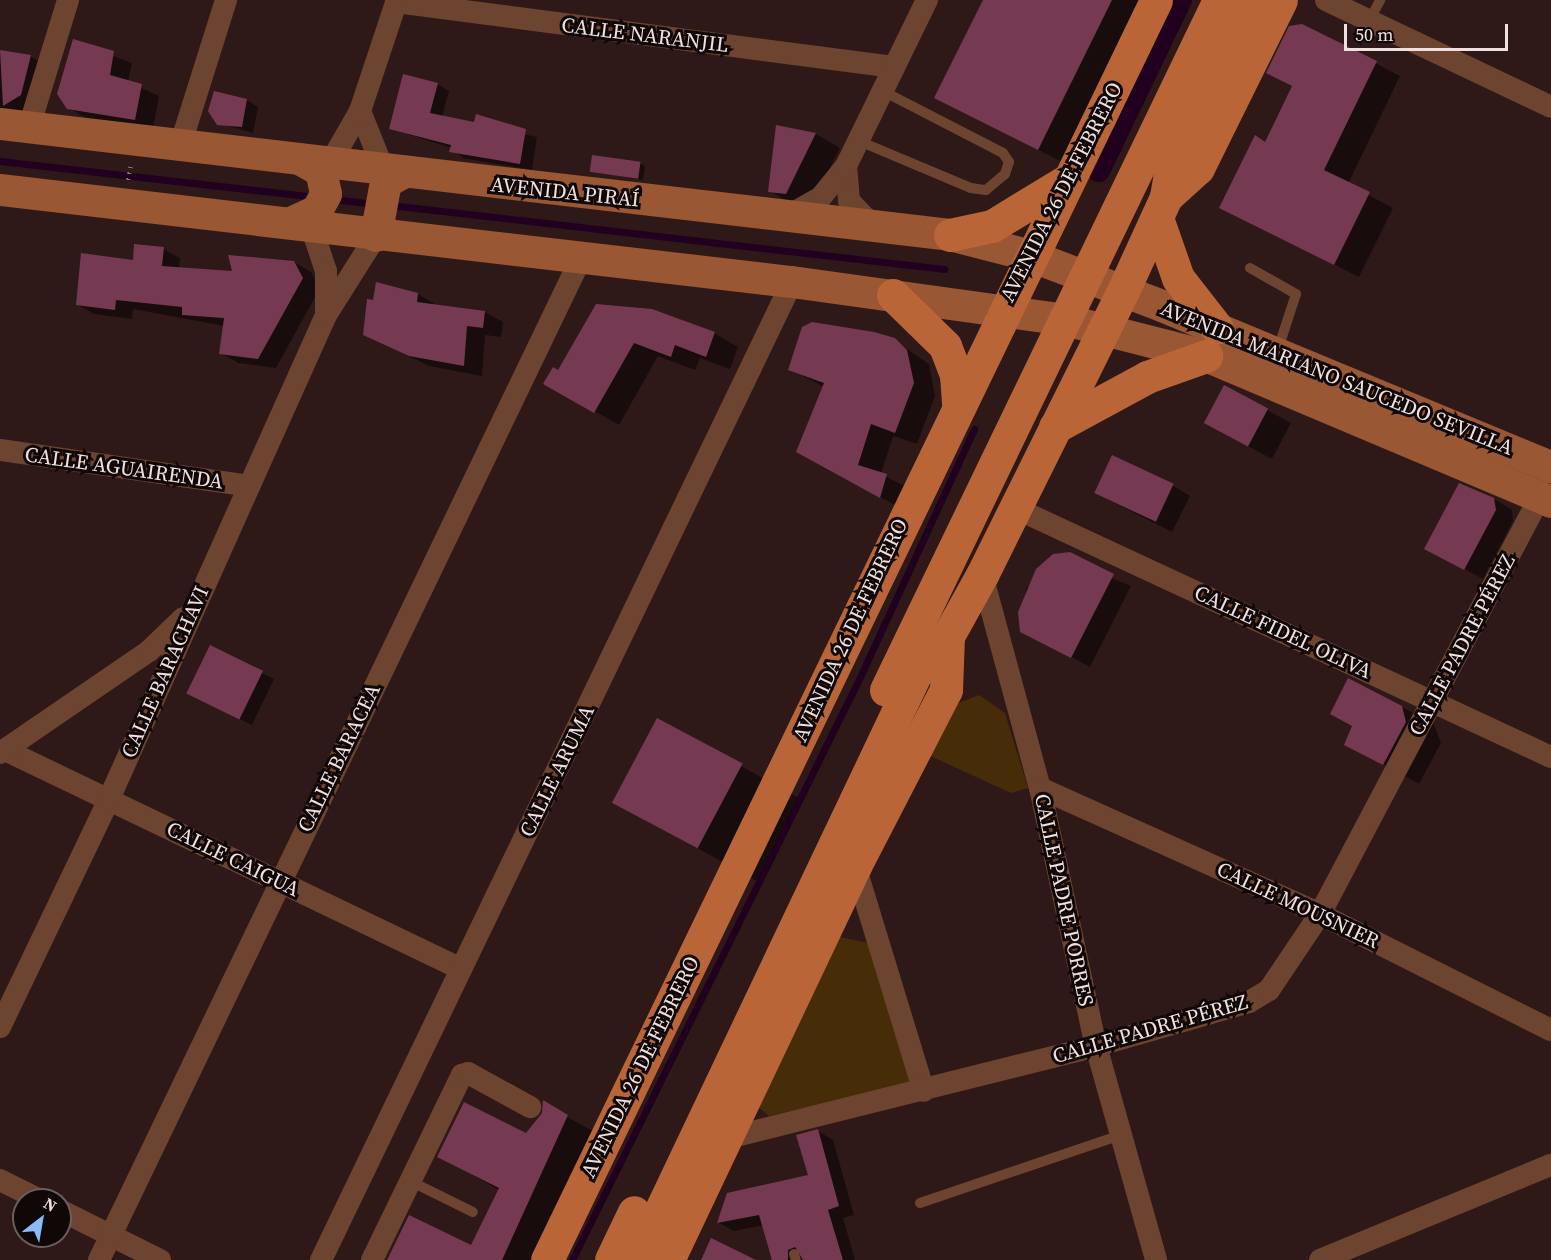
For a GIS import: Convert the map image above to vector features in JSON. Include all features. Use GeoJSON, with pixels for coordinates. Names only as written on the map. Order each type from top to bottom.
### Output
{"type":"FeatureCollection","features":[{"type":"Feature","properties":{"kind":"main road","name":"AVENIDA 26 DE FEBRERO"},"geometry":{"type":"LineString","coordinates":[[547,1260],[1028,255],[1070,177],[1156,0]]}},
{"type":"Feature","properties":{"kind":"main road"},"geometry":{"type":"LineString","coordinates":[[611,1260],[1219,0]]}},
{"type":"Feature","properties":{"kind":"main road"},"geometry":{"type":"LineString","coordinates":[[637,1260],[916,673],[948,636],[982,575],[1123,291],[1162,207],[1173,155],[1248,0]]}},
{"type":"Feature","properties":{"kind":"main road"},"geometry":{"type":"LineString","coordinates":[[1162,207],[1198,168],[1281,0]]}},
{"type":"Feature","properties":{"kind":"main road","name":"AVENIDA PIRAÍ"},"geometry":{"type":"LineString","coordinates":[[14,125],[315,163],[950,235],[1028,255],[1123,291]]}},
{"type":"Feature","properties":{"kind":"main road"},"geometry":{"type":"LineString","coordinates":[[301,224],[316,211],[326,194],[321,171],[315,163]]}},
{"type":"Feature","properties":{"kind":"main road"},"geometry":{"type":"LineString","coordinates":[[376,236],[387,182],[393,172]]}},
{"type":"Feature","properties":{"kind":"main road"},"geometry":{"type":"LineString","coordinates":[[950,235],[992,226],[1070,177]]}},
{"type":"Feature","properties":{"kind":"main road"},"geometry":{"type":"LineString","coordinates":[[0,190],[301,224],[410,240],[792,282],[1065,320],[1104,329]]}},
{"type":"Feature","properties":{"kind":"main road"},"geometry":{"type":"LineString","coordinates":[[1055,427],[1211,342],[1178,278],[1162,207]]}},
{"type":"Feature","properties":{"kind":"main road","name":"AVENIDA MARIANO SAUCEDO SEVILLA"},"geometry":{"type":"LineString","coordinates":[[1123,291],[1211,342],[1546,500]]}},
{"type":"Feature","properties":{"kind":"main road"},"geometry":{"type":"LineString","coordinates":[[893,295],[945,346],[956,374],[958,403]]}},
{"type":"Feature","properties":{"kind":"main road","name":"AVENIDA MARIANO SAUCEDO SEVILLA"},"geometry":{"type":"LineString","coordinates":[[1104,329],[1277,352],[1551,467]]}},
{"type":"Feature","properties":{"kind":"main road"},"geometry":{"type":"LineString","coordinates":[[668,1260],[855,867],[946,690],[948,636]]}},
{"type":"Feature","properties":{"kind":"main road"},"geometry":{"type":"LineString","coordinates":[[771,976],[833,913]]}},
{"type":"Feature","properties":{"kind":"street"},"geometry":{"type":"LineString","coordinates":[[14,125],[68,0]]}},
{"type":"Feature","properties":{"kind":"street"},"geometry":{"type":"LineString","coordinates":[[180,146],[226,0]]}},
{"type":"Feature","properties":{"kind":"street"},"geometry":{"type":"LineString","coordinates":[[785,217],[820,197],[846,166],[927,0]]}},
{"type":"Feature","properties":{"kind":"street"},"geometry":{"type":"LineString","coordinates":[[1326,0],[1551,107]]}},
{"type":"Feature","properties":{"kind":"street"},"geometry":{"type":"LineString","coordinates":[[315,163],[360,111],[397,1]]}},
{"type":"Feature","properties":{"kind":"street","name":"CALLE NARANJIL"},"geometry":{"type":"LineString","coordinates":[[397,1],[894,68]]}},
{"type":"Feature","properties":{"kind":"street"},"geometry":{"type":"LineString","coordinates":[[360,111],[393,172]]}},
{"type":"Feature","properties":{"kind":"street"},"geometry":{"type":"LineString","coordinates":[[846,166],[849,201],[874,227]]}},
{"type":"Feature","properties":{"kind":"street","name":"CALLE BARACHAVI"},"geometry":{"type":"LineString","coordinates":[[301,224],[326,271],[326,315]]}},
{"type":"Feature","properties":{"kind":"street","name":"CALLE BARACHAVI"},"geometry":{"type":"LineString","coordinates":[[0,1027],[109,800],[190,610],[326,315],[376,236]]}},
{"type":"Feature","properties":{"kind":"street","name":"CALLE BARACHAVI"},"geometry":{"type":"LineString","coordinates":[[326,315],[380,253],[410,240]]}},
{"type":"Feature","properties":{"kind":"street","name":"CALLE BARACEA"},"geometry":{"type":"LineString","coordinates":[[99,1260],[580,258]]}},
{"type":"Feature","properties":{"kind":"street","name":"CALLE ARUMA"},"geometry":{"type":"LineString","coordinates":[[321,1260],[792,282]]}},
{"type":"Feature","properties":{"kind":"street","name":"CALLE AGUAIRENDA"},"geometry":{"type":"LineString","coordinates":[[0,450],[249,486]]}},
{"type":"Feature","properties":{"kind":"street","name":"CALLE PADRE PÉREZ"},"geometry":{"type":"LineString","coordinates":[[728,1138],[924,1091],[1096,1046],[1249,1002],[1269,990],[1292,963],[1320,914],[1432,700],[1546,500]]}},
{"type":"Feature","properties":{"kind":"street","name":"CALLE FIDEL OLIVA"},"geometry":{"type":"LineString","coordinates":[[1015,508],[1551,757]]}},
{"type":"Feature","properties":{"kind":"street","name":"CALLE PADRE PORRES"},"geometry":{"type":"LineString","coordinates":[[982,575],[1040,788],[1096,1046],[1156,1260]]}},
{"type":"Feature","properties":{"kind":"street"},"geometry":{"type":"LineString","coordinates":[[3,751],[149,651],[190,610]]}},
{"type":"Feature","properties":{"kind":"street","name":"CALLE CAIGUA"},"geometry":{"type":"LineString","coordinates":[[3,751],[461,969]]}},
{"type":"Feature","properties":{"kind":"street","name":"CALLE MOUSNIER"},"geometry":{"type":"LineString","coordinates":[[1040,788],[1320,914],[1551,1030]]}},
{"type":"Feature","properties":{"kind":"street"},"geometry":{"type":"LineString","coordinates":[[855,867],[924,1091]]}},
{"type":"Feature","properties":{"kind":"street"},"geometry":{"type":"LineString","coordinates":[[372,1260],[462,1075],[468,1073],[530,1107]]}},
{"type":"Feature","properties":{"kind":"street"},"geometry":{"type":"LineString","coordinates":[[1320,1260],[1551,1165]]}},
{"type":"Feature","properties":{"kind":"street"},"geometry":{"type":"LineString","coordinates":[[0,1180],[16,1188]]}},
{"type":"Feature","properties":{"kind":"street"},"geometry":{"type":"LineString","coordinates":[[72,1216],[160,1260]]}},
{"type":"Feature","properties":{"kind":"lane"},"geometry":{"type":"LineString","coordinates":[[1370,21],[1380,0]]}},
{"type":"Feature","properties":{"kind":"lane"},"geometry":{"type":"LineString","coordinates":[[859,141],[971,188],[986,190],[1005,174],[1008,162],[1003,153],[883,91]]}},
{"type":"Feature","properties":{"kind":"lane"},"geometry":{"type":"LineString","coordinates":[[1250,268],[1296,294],[1277,352]]}},
{"type":"Feature","properties":{"kind":"lane"},"geometry":{"type":"LineString","coordinates":[[920,1203],[1121,1135]]}},
{"type":"Feature","properties":{"kind":"lane"},"geometry":{"type":"LineString","coordinates":[[410,1181],[473,1212]]}},
{"type":"Feature","properties":{"kind":"shaded area"},"geometry":{"type":"Polygon","coordinates":[[[979,695],[1005,713],[1028,788],[1011,793],[926,754],[953,705],[979,695]]]}},
{"type":"Feature","properties":{"kind":"shaded area"},"geometry":{"type":"Polygon","coordinates":[[[835,936],[873,944],[914,1083],[769,1116],[758,1107],[835,936]]]}},
{"type":"Feature","properties":{"kind":"building"},"geometry":{"type":"Polygon","coordinates":[[[983,0],[1112,0],[1038,150],[934,98],[983,0]]]}},
{"type":"Feature","properties":{"kind":"building"},"geometry":{"type":"Polygon","coordinates":[[[1302,24],[1377,61],[1324,170],[1370,192],[1334,265],[1219,208],[1255,135],[1265,142],[1292,86],[1266,73],[1289,26],[1302,24]]]}},
{"type":"Feature","properties":{"kind":"building"},"geometry":{"type":"Polygon","coordinates":[[[73,39],[114,51],[110,75],[142,84],[135,120],[67,109],[57,94],[73,39]]]}},
{"type":"Feature","properties":{"kind":"building"},"geometry":{"type":"Polygon","coordinates":[[[0,50],[31,55],[21,95],[3,106],[0,50]]]}},
{"type":"Feature","properties":{"kind":"building"},"geometry":{"type":"Polygon","coordinates":[[[403,74],[438,83],[430,113],[474,122],[476,114],[526,129],[520,164],[449,152],[451,145],[389,129],[403,74]]]}},
{"type":"Feature","properties":{"kind":"building"},"geometry":{"type":"Polygon","coordinates":[[[214,91],[247,99],[242,127],[217,125],[208,111],[214,91]]]}},
{"type":"Feature","properties":{"kind":"building"},"geometry":{"type":"Polygon","coordinates":[[[776,125],[816,133],[786,194],[768,192],[776,125]]]}},
{"type":"Feature","properties":{"kind":"building"},"geometry":{"type":"Polygon","coordinates":[[[592,155],[641,162],[638,179],[590,172],[592,155]]]}},
{"type":"Feature","properties":{"kind":"building"},"geometry":{"type":"Polygon","coordinates":[[[134,244],[164,247],[162,266],[232,271],[228,255],[294,261],[303,278],[258,359],[219,354],[224,318],[182,315],[182,307],[116,300],[115,310],[76,305],[81,253],[133,260],[134,244]]]}},
{"type":"Feature","properties":{"kind":"building"},"geometry":{"type":"Polygon","coordinates":[[[376,282],[418,293],[417,302],[485,311],[483,328],[467,326],[464,366],[409,356],[363,335],[367,299],[373,300],[376,282]]]}},
{"type":"Feature","properties":{"kind":"building"},"geometry":{"type":"Polygon","coordinates":[[[596,304],[652,309],[715,332],[706,357],[675,345],[671,357],[634,343],[594,413],[543,384],[553,367],[558,370],[596,304]]]}},
{"type":"Feature","properties":{"kind":"building"},"geometry":{"type":"Polygon","coordinates":[[[812,322],[874,332],[895,338],[907,350],[914,383],[895,433],[871,424],[858,465],[887,474],[880,498],[796,452],[824,383],[788,370],[802,327],[812,322]]]}},
{"type":"Feature","properties":{"kind":"building"},"geometry":{"type":"Polygon","coordinates":[[[1224,385],[1268,408],[1248,446],[1204,423],[1224,385]]]}},
{"type":"Feature","properties":{"kind":"building"},"geometry":{"type":"Polygon","coordinates":[[[1112,455],[1174,484],[1156,522],[1094,493],[1112,455]]]}},
{"type":"Feature","properties":{"kind":"building"},"geometry":{"type":"Polygon","coordinates":[[[1459,483],[1494,498],[1496,510],[1464,570],[1424,549],[1459,483]]]}},
{"type":"Feature","properties":{"kind":"building"},"geometry":{"type":"Polygon","coordinates":[[[1070,552],[1114,574],[1071,658],[1020,632],[1018,612],[1036,569],[1053,554],[1070,552]]]}},
{"type":"Feature","properties":{"kind":"building"},"geometry":{"type":"Polygon","coordinates":[[[210,645],[263,671],[239,719],[186,694],[210,645]]]}},
{"type":"Feature","properties":{"kind":"building"},"geometry":{"type":"Polygon","coordinates":[[[1348,678],[1402,706],[1406,722],[1383,765],[1344,745],[1352,726],[1330,714],[1348,678]]]}},
{"type":"Feature","properties":{"kind":"building"},"geometry":{"type":"Polygon","coordinates":[[[657,718],[743,764],[698,848],[612,803],[657,718]]]}},
{"type":"Feature","properties":{"kind":"building"},"geometry":{"type":"Polygon","coordinates":[[[543,1100],[568,1115],[502,1260],[387,1260],[409,1215],[471,1245],[499,1188],[437,1157],[464,1102],[526,1133],[542,1113],[543,1100]]]}},
{"type":"Feature","properties":{"kind":"building"},"geometry":{"type":"Polygon","coordinates":[[[818,1129],[839,1206],[828,1210],[843,1260],[803,1260],[795,1247],[788,1250],[788,1260],[772,1260],[759,1215],[717,1223],[727,1193],[808,1175],[796,1135],[818,1129]]]}},
{"type":"Feature","properties":{"kind":"building"},"geometry":{"type":"Polygon","coordinates":[[[711,1238],[756,1260],[701,1260],[711,1238]]]}},
{"type":"Feature","properties":{"kind":"waterway"},"geometry":{"type":"LineString","coordinates":[[1099,171],[1181,0]]}},
{"type":"Feature","properties":{"kind":"waterway"},"geometry":{"type":"LineString","coordinates":[[0,161],[316,197]]}},
{"type":"Feature","properties":{"kind":"waterway"},"geometry":{"type":"LineString","coordinates":[[340,200],[368,203]]}},
{"type":"Feature","properties":{"kind":"waterway"},"geometry":{"type":"LineString","coordinates":[[390,205],[944,269]]}},
{"type":"Feature","properties":{"kind":"waterway"},"geometry":{"type":"LineString","coordinates":[[572,1260],[860,677],[974,429]]}}]}
